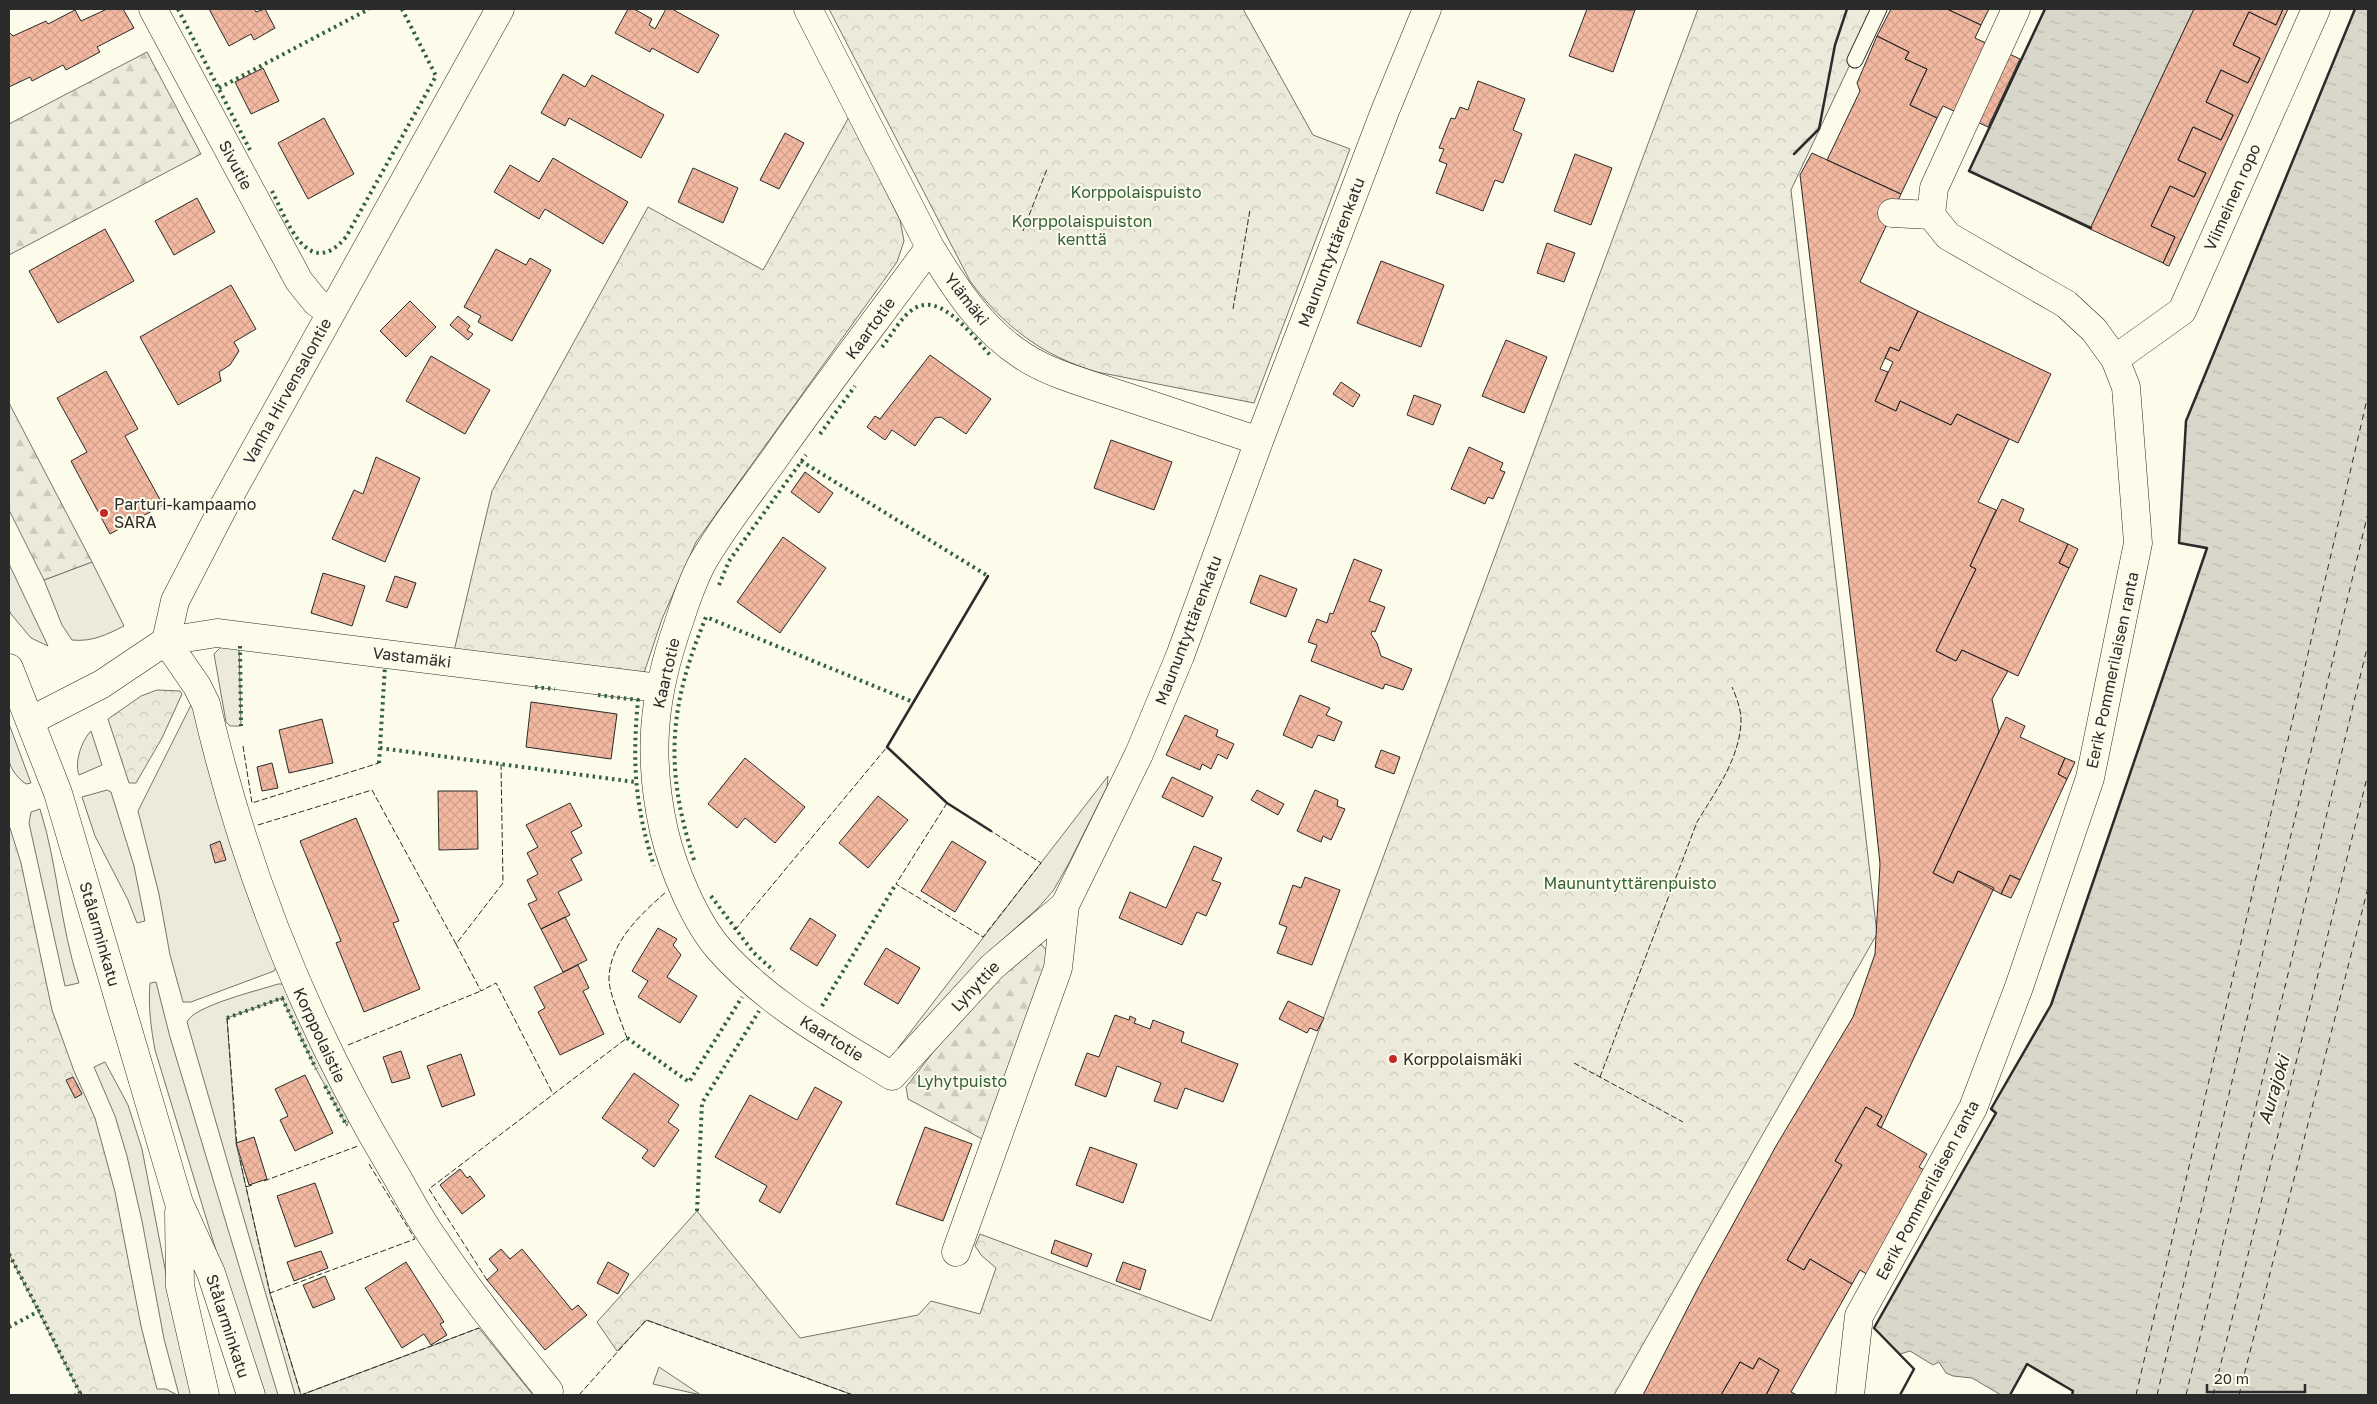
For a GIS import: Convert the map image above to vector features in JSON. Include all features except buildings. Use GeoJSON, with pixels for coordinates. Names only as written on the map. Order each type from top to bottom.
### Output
{"type":"FeatureCollection","features":[{"type":"Feature","properties":{"kind":"street","name":"Sivutie"},"geometry":{"type":"LineString","coordinates":[[154,9],[299,281],[316,302],[330,312]]}},
{"type":"Feature","properties":{"kind":"street","name":"Vanha Hirvensalontie"},"geometry":{"type":"LineString","coordinates":[[166,641],[175,601],[330,312],[500,9]]}},
{"type":"Feature","properties":{"kind":"street","name":"Ylämäki"},"geometry":{"type":"LineString","coordinates":[[808,9],[930,247],[953,284],[974,312],[996,335],[1023,356],[1072,379],[1258,441]]}},
{"type":"Feature","properties":{"kind":"street","name":"Maununtyttärenkatu"},"geometry":{"type":"LineString","coordinates":[[956,1252],[1058,968],[1065,904],[1143,745],[1180,656],[1258,441],[1382,119],[1427,9]]}},
{"type":"Feature","properties":{"kind":"street"},"geometry":{"type":"LineString","coordinates":[[1892,213],[1931,215],[1934,188],[2016,9]]}},
{"type":"Feature","properties":{"kind":"street","name":"Viimeinen ropo"},"geometry":{"type":"LineString","coordinates":[[2115,359],[2182,311],[2316,9]]}},
{"type":"Feature","properties":{"kind":"street","name":"Eerik Pommerilaisen ranta"},"geometry":{"type":"LineString","coordinates":[[1850,1395],[1858,1316],[1973,1108],[2019,987],[2090,778],[2138,543],[2126,387],[2115,359],[2094,330],[2066,304],[1948,236],[1931,215]]}},
{"type":"Feature","properties":{"kind":"street","name":"Kaartotie"},"geometry":{"type":"LineString","coordinates":[[892,1076],[807,1023],[760,990],[719,948],[699,916],[676,871],[658,805],[654,764],[654,732],[659,688],[685,603],[702,565],[796,429],[930,247]]}},
{"type":"Feature","properties":{"kind":"street","name":"Vastamäki"},"geometry":{"type":"LineString","coordinates":[[166,641],[218,633],[659,688]]}},
{"type":"Feature","properties":{"kind":"street"},"geometry":{"type":"LineString","coordinates":[[30,721],[102,684],[166,641]]}},
{"type":"Feature","properties":{"kind":"street","name":"Korppolaistie"},"geometry":{"type":"LineString","coordinates":[[166,641],[206,704],[259,885],[291,972],[332,1062],[356,1109],[432,1237],[472,1295],[549,1391]]}},
{"type":"Feature","properties":{"kind":"street","name":"Stålarminkatu"},"geometry":{"type":"LineString","coordinates":[[9,668],[58,793],[179,1203],[211,1273],[251,1395]]}},
{"type":"Feature","properties":{"kind":"street","name":"Lyhyttie"},"geometry":{"type":"LineString","coordinates":[[892,1076],[992,967],[1065,904]]}},
{"type":"Feature","properties":{"kind":"street","name":"Stålarminkatu"},"geometry":{"type":"LineString","coordinates":[[179,1203],[180,1286],[205,1395]]}},
{"type":"Feature","properties":{"kind":"lane"},"geometry":{"type":"LineString","coordinates":[[1855,60],[1879,9]]}},
{"type":"Feature","properties":{"kind":"green space","name":"Korppolaispuisto"},"geometry":{"type":"Polygon","coordinates":[[[829,9],[1243,9],[1313,135],[1350,149],[1254,403],[1097,372],[1059,358],[1026,338],[1011,326],[970,281],[829,9]]]}},
{"type":"Feature","properties":{"kind":"green space","name":"Maununtyttärenpuisto"},"geometry":{"type":"Polygon","coordinates":[[[1698,9],[1876,9],[1791,190],[1877,934],[1614,1395],[853,1395],[647,1320],[617,1351],[597,1322],[697,1211],[800,1338],[918,1315],[931,1301],[980,1314],[996,1268],[982,1256],[975,1246],[980,1234],[1211,1321],[1698,9]]]}},
{"type":"Feature","properties":{"kind":"green space"},"geometry":{"type":"Polygon","coordinates":[[[147,52],[201,154],[9,255],[9,124],[147,52]]]}},
{"type":"Feature","properties":{"kind":"green space"},"geometry":{"type":"Polygon","coordinates":[[[849,117],[900,220],[904,241],[897,262],[696,542],[662,619],[643,676],[454,651],[492,491],[648,207],[763,270],[849,117]]]}},
{"type":"Feature","properties":{"kind":"green space"},"geometry":{"type":"Polygon","coordinates":[[[9,403],[92,562],[44,580],[9,510],[9,403]]]}},
{"type":"Feature","properties":{"kind":"green space"},"geometry":{"type":"Polygon","coordinates":[[[92,562],[124,626],[92,639],[72,640],[62,625],[44,580],[92,562]]]}},
{"type":"Feature","properties":{"kind":"green space"},"geometry":{"type":"Polygon","coordinates":[[[9,564],[48,646],[31,638],[9,610],[9,564]]]}},
{"type":"Feature","properties":{"kind":"green space"},"geometry":{"type":"Polygon","coordinates":[[[239,646],[241,726],[230,726],[226,722],[214,654],[221,647],[239,646]]]}},
{"type":"Feature","properties":{"kind":"green space"},"geometry":{"type":"Polygon","coordinates":[[[157,690],[180,691],[182,694],[162,738],[136,783],[129,783],[108,719],[141,696],[157,690]]]}},
{"type":"Feature","properties":{"kind":"green space"},"geometry":{"type":"Polygon","coordinates":[[[192,703],[277,965],[274,971],[191,1002],[183,1002],[170,955],[159,894],[138,811],[192,703]]]}},
{"type":"Feature","properties":{"kind":"green space"},"geometry":{"type":"Polygon","coordinates":[[[9,724],[31,783],[26,784],[18,777],[10,764],[8,757],[9,724]]]}},
{"type":"Feature","properties":{"kind":"green space"},"geometry":{"type":"Polygon","coordinates":[[[91,731],[102,765],[79,775],[78,758],[85,740],[91,731]]]}},
{"type":"Feature","properties":{"kind":"green space"},"geometry":{"type":"Polygon","coordinates":[[[1108,776],[1107,787],[1053,891],[1037,909],[986,954],[910,1041],[898,1048],[1108,776]]]}},
{"type":"Feature","properties":{"kind":"green space"},"geometry":{"type":"Polygon","coordinates":[[[107,790],[111,792],[134,866],[145,921],[137,923],[128,900],[95,836],[82,797],[107,790]]]}},
{"type":"Feature","properties":{"kind":"green space"},"geometry":{"type":"Polygon","coordinates":[[[40,809],[51,852],[67,940],[79,983],[65,986],[29,823],[31,812],[40,809]]]}},
{"type":"Feature","properties":{"kind":"green space"},"geometry":{"type":"Polygon","coordinates":[[[9,825],[21,863],[52,1010],[74,1071],[95,1118],[115,1192],[141,1326],[157,1389],[166,1389],[177,1395],[81,1395],[9,1254],[9,825]]]}},
{"type":"Feature","properties":{"kind":"green space","name":"Lyhytpuisto"},"geometry":{"type":"Polygon","coordinates":[[[1041,944],[1050,954],[984,1140],[908,1099],[906,1087],[948,1033],[1000,974],[1041,944]]]}},
{"type":"Feature","properties":{"kind":"green space"},"geometry":{"type":"Polygon","coordinates":[[[156,982],[170,1037],[278,1395],[260,1395],[155,1050],[150,1017],[149,992],[150,983],[156,982]]]}},
{"type":"Feature","properties":{"kind":"green space"},"geometry":{"type":"Polygon","coordinates":[[[278,984],[285,984],[317,1058],[349,1119],[347,1126],[316,1069],[282,998],[227,1018],[236,1143],[270,1293],[301,1395],[295,1395],[187,1022],[201,1010],[243,994],[278,984]]]}},
{"type":"Feature","properties":{"kind":"green space"},"geometry":{"type":"Polygon","coordinates":[[[105,1062],[128,1105],[142,1149],[174,1315],[194,1395],[179,1395],[164,1339],[142,1221],[127,1156],[115,1116],[94,1067],[105,1062]]]}},
{"type":"Feature","properties":{"kind":"green space"},"geometry":{"type":"Polygon","coordinates":[[[479,1328],[533,1395],[301,1395],[479,1328]]]}},
{"type":"Feature","properties":{"kind":"green space"},"geometry":{"type":"Polygon","coordinates":[[[659,1367],[701,1395],[653,1384],[659,1367]]]}},
{"type":"Feature","properties":{"kind":"water"},"geometry":{"type":"Polygon","coordinates":[[[2045,9],[2194,9],[2090,229],[1969,171],[2045,9]]]}},
{"type":"Feature","properties":{"kind":"water","name":"Aurajoki"},"geometry":{"type":"Polygon","coordinates":[[[2355,9],[2368,9],[2368,1395],[2072,1395],[2073,1391],[2028,1364],[2010,1395],[2001,1395],[1972,1378],[1953,1376],[1946,1373],[1939,1362],[1933,1365],[1910,1351],[1900,1354],[1874,1328],[1996,1113],[1991,1109],[2051,1005],[2207,549],[2179,543],[2186,421],[2355,9]]]}},
{"type":"Feature","properties":{"kind":"ferry route"},"geometry":{"type":"LineString","coordinates":[[2136,1395],[2368,395]]}},
{"type":"Feature","properties":{"kind":"ferry route"},"geometry":{"type":"LineString","coordinates":[[2157,1395],[2368,513]]}},
{"type":"Feature","properties":{"kind":"ferry route"},"geometry":{"type":"LineString","coordinates":[[2186,1395],[2368,644]]}},
{"type":"Feature","properties":{"kind":"ferry route"},"geometry":{"type":"LineString","coordinates":[[2213,1395],[2368,774]]}},
{"type":"Feature","properties":{"kind":"ferry route"},"geometry":{"type":"LineString","coordinates":[[2239,1395],[2368,888]]}},
{"type":"Feature","properties":{"kind":"hedge"},"geometry":{"type":"LineString","coordinates":[[178,9],[250,150]]}},
{"type":"Feature","properties":{"kind":"hedge"},"geometry":{"type":"LineString","coordinates":[[219,88],[369,9]]}},
{"type":"Feature","properties":{"kind":"hedge"},"geometry":{"type":"LineString","coordinates":[[272,191],[292,231],[300,242],[310,250],[321,253],[333,249],[346,237],[436,76],[402,9]]}},
{"type":"Feature","properties":{"kind":"hedge"},"geometry":{"type":"LineString","coordinates":[[882,347],[910,311],[925,305],[936,306],[947,312],[967,329],[991,356]]}},
{"type":"Feature","properties":{"kind":"hedge"},"geometry":{"type":"LineString","coordinates":[[820,434],[855,386]]}},
{"type":"Feature","properties":{"kind":"hedge"},"geometry":{"type":"LineString","coordinates":[[719,585],[729,561],[806,455]]}},
{"type":"Feature","properties":{"kind":"hedge"},"geometry":{"type":"LineString","coordinates":[[801,461],[988,576]]}},
{"type":"Feature","properties":{"kind":"hedge"},"geometry":{"type":"LineString","coordinates":[[694,860],[684,827],[678,795],[675,737],[684,679],[706,617],[913,702]]}},
{"type":"Feature","properties":{"kind":"hedge"},"geometry":{"type":"LineString","coordinates":[[240,646],[241,726]]}},
{"type":"Feature","properties":{"kind":"hedge"},"geometry":{"type":"LineString","coordinates":[[379,763],[385,666]]}},
{"type":"Feature","properties":{"kind":"hedge"},"geometry":{"type":"LineString","coordinates":[[535,687],[555,689]]}},
{"type":"Feature","properties":{"kind":"hedge"},"geometry":{"type":"LineString","coordinates":[[598,695],[638,700],[635,764],[639,804],[654,866]]}},
{"type":"Feature","properties":{"kind":"hedge"},"geometry":{"type":"LineString","coordinates":[[380,748],[635,782]]}},
{"type":"Feature","properties":{"kind":"hedge"},"geometry":{"type":"LineString","coordinates":[[822,1006],[896,884]]}},
{"type":"Feature","properties":{"kind":"hedge"},"geometry":{"type":"LineString","coordinates":[[711,896],[753,952],[774,971]]}},
{"type":"Feature","properties":{"kind":"hedge"},"geometry":{"type":"LineString","coordinates":[[627,1038],[689,1082],[742,997]]}},
{"type":"Feature","properties":{"kind":"hedge"},"geometry":{"type":"LineString","coordinates":[[227,1018],[282,998],[316,1069]]}},
{"type":"Feature","properties":{"kind":"hedge"},"geometry":{"type":"LineString","coordinates":[[697,1211],[702,1103],[759,1011]]}},
{"type":"Feature","properties":{"kind":"hedge"},"geometry":{"type":"LineString","coordinates":[[325,1086],[347,1126]]}},
{"type":"Feature","properties":{"kind":"hedge"},"geometry":{"type":"LineString","coordinates":[[9,1254],[39,1311]]}},
{"type":"Feature","properties":{"kind":"hedge"},"geometry":{"type":"LineString","coordinates":[[9,1327],[39,1311],[80,1393],[75,1395]]}},
{"type":"Feature","properties":{"kind":"fence"},"geometry":{"type":"LineString","coordinates":[[1023,231],[1047,169]]}},
{"type":"Feature","properties":{"kind":"fence"},"geometry":{"type":"LineString","coordinates":[[1233,309],[1250,210]]}},
{"type":"Feature","properties":{"kind":"fence"},"geometry":{"type":"LineString","coordinates":[[1600,1077],[1697,822],[1720,785],[1733,759],[1740,731],[1741,717],[1732,687]]}},
{"type":"Feature","properties":{"kind":"fence"},"geometry":{"type":"LineString","coordinates":[[243,746],[252,803],[379,763]]}},
{"type":"Feature","properties":{"kind":"fence"},"geometry":{"type":"LineString","coordinates":[[735,930],[887,747]]}},
{"type":"Feature","properties":{"kind":"fence"},"geometry":{"type":"LineString","coordinates":[[501,764],[503,883],[456,944],[481,991],[496,983],[553,1094]]}},
{"type":"Feature","properties":{"kind":"fence"},"geometry":{"type":"LineString","coordinates":[[258,825],[372,790],[456,944]]}},
{"type":"Feature","properties":{"kind":"fence"},"geometry":{"type":"LineString","coordinates":[[947,803],[896,884],[983,937],[1041,863],[991,831]]}},
{"type":"Feature","properties":{"kind":"fence"},"geometry":{"type":"LineString","coordinates":[[487,1280],[429,1189],[627,1038],[609,983],[611,965],[615,952],[628,930],[666,892]]}},
{"type":"Feature","properties":{"kind":"fence"},"geometry":{"type":"LineString","coordinates":[[348,1045],[481,991]]}},
{"type":"Feature","properties":{"kind":"fence"},"geometry":{"type":"LineString","coordinates":[[227,1018],[237,1146]]}},
{"type":"Feature","properties":{"kind":"fence"},"geometry":{"type":"LineString","coordinates":[[1574,1063],[1683,1122]]}},
{"type":"Feature","properties":{"kind":"fence"},"geometry":{"type":"LineString","coordinates":[[264,1181],[358,1146]]}},
{"type":"Feature","properties":{"kind":"fence"},"geometry":{"type":"LineString","coordinates":[[240,1160],[246,1187]]}},
{"type":"Feature","properties":{"kind":"fence"},"geometry":{"type":"LineString","coordinates":[[369,1164],[415,1239],[270,1293],[301,1395],[479,1328]]}},
{"type":"Feature","properties":{"kind":"fence"},"geometry":{"type":"LineString","coordinates":[[252,1185],[246,1187],[270,1293]]}},
{"type":"Feature","properties":{"kind":"fence"},"geometry":{"type":"LineString","coordinates":[[579,1395],[646,1320],[853,1395]]}},
{"type":"Feature","properties":{"kind":"wall"},"geometry":{"type":"LineString","coordinates":[[1794,154],[1819,129],[1835,45],[1847,9]]}},
{"type":"Feature","properties":{"kind":"wall"},"geometry":{"type":"LineString","coordinates":[[2045,9],[1969,171],[2091,228]]}},
{"type":"Feature","properties":{"kind":"wall"},"geometry":{"type":"LineString","coordinates":[[1900,1395],[1914,1369],[1874,1328],[1996,1113],[1991,1109],[2051,1005],[2207,548],[2179,543],[2186,421],[2355,9]]}},
{"type":"Feature","properties":{"kind":"wall"},"geometry":{"type":"LineString","coordinates":[[988,576],[887,747],[947,803],[991,831]]}},
{"type":"Feature","properties":{"kind":"wall"},"geometry":{"type":"LineString","coordinates":[[2010,1395],[2027,1364],[2073,1391],[2072,1395]]}},
{"type":"Feature","properties":{"kind":"place","name":"Parturi-kampaamo SARA"},"geometry":{"type":"Point","coordinates":[104,513]}},
{"type":"Feature","properties":{"kind":"place","name":"Korppolaismäki"},"geometry":{"type":"Point","coordinates":[1393,1059]}},
{"type":"Feature","properties":{"kind":"park label","name":"Korppolaispuiston kenttä"},"geometry":{"type":"Point","coordinates":[1082,230]}}]}
